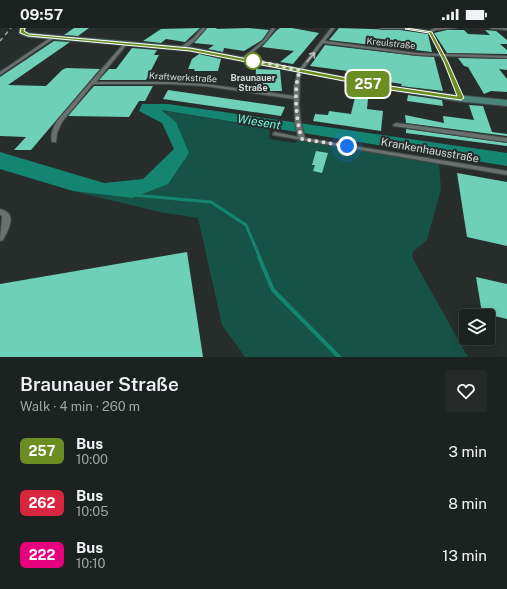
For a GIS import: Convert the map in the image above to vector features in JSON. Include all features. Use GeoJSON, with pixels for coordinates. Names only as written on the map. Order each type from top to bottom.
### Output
{"type":"FeatureCollection","features":[{"type":"Feature","properties":{"kind":"main road"},"geometry":{"type":"LineString","coordinates":[[23,28],[21,32],[25,34],[182,48],[390,88],[507,103]]}},
{"type":"Feature","properties":{"kind":"street"},"geometry":{"type":"LineString","coordinates":[[182,48],[194,39],[204,28]]}},
{"type":"Feature","properties":{"kind":"street"},"geometry":{"type":"LineString","coordinates":[[302,137],[299,122],[296,79],[300,70],[333,28]]}},
{"type":"Feature","properties":{"kind":"street"},"geometry":{"type":"LineString","coordinates":[[381,28],[407,28],[431,31],[455,28]]}},
{"type":"Feature","properties":{"kind":"street"},"geometry":{"type":"LineString","coordinates":[[492,28],[507,29]]}},
{"type":"Feature","properties":{"kind":"street"},"geometry":{"type":"LineString","coordinates":[[242,59],[256,49],[270,35],[273,29]]}},
{"type":"Feature","properties":{"kind":"street"},"geometry":{"type":"LineString","coordinates":[[431,31],[461,98]]}},
{"type":"Feature","properties":{"kind":"street"},"geometry":{"type":"LineString","coordinates":[[0,74],[54,37]]}},
{"type":"Feature","properties":{"kind":"street"},"geometry":{"type":"LineString","coordinates":[[54,141],[54,132],[59,122],[126,42]]}},
{"type":"Feature","properties":{"kind":"street","name":"Kreulstraße"},"geometry":{"type":"LineString","coordinates":[[322,42],[392,51],[442,55],[507,57]]}},
{"type":"Feature","properties":{"kind":"street","name":"Kraftwerkstraße"},"geometry":{"type":"LineString","coordinates":[[92,83],[170,83],[205,85],[297,98]]}},
{"type":"Feature","properties":{"kind":"street"},"geometry":{"type":"LineString","coordinates":[[396,125],[507,140]]}},
{"type":"Feature","properties":{"kind":"street","name":"Krankenhausstraße"},"geometry":{"type":"LineString","coordinates":[[275,134],[302,137],[507,173]]}},
{"type":"Feature","properties":{"kind":"street"},"geometry":{"type":"LineString","coordinates":[[0,212],[6,215],[6,226],[0,238]]}},
{"type":"Feature","properties":{"kind":"shaded area"},"geometry":{"type":"Polygon","coordinates":[[[159,110],[270,128],[269,139],[296,143],[297,139],[439,163],[441,189],[427,240],[412,253],[413,259],[459,341],[459,345],[461,345],[468,357],[245,357],[222,325],[198,218],[159,212],[73,191],[132,198],[189,153],[159,110]]]}},
{"type":"Feature","properties":{"kind":"water","name":"Wiesent"},"geometry":{"type":"Polygon","coordinates":[[[142,104],[168,104],[507,153],[507,166],[161,110],[176,122],[189,153],[168,184],[132,198],[73,191],[0,169],[0,152],[104,183],[143,179],[174,149],[162,123],[139,111],[142,104]]]}},
{"type":"Feature","properties":{"kind":"building"},"geometry":{"type":"Polygon","coordinates":[[[74,28],[89,28],[78,36],[64,35],[74,28]]]}},
{"type":"Feature","properties":{"kind":"building"},"geometry":{"type":"Polygon","coordinates":[[[200,28],[185,42],[166,39],[161,43],[143,41],[161,29],[200,28]]]}},
{"type":"Feature","properties":{"kind":"building"},"geometry":{"type":"Polygon","coordinates":[[[207,28],[248,28],[269,30],[262,40],[244,51],[224,48],[223,52],[208,49],[214,45],[194,43],[207,28]]]}},
{"type":"Feature","properties":{"kind":"building"},"geometry":{"type":"Polygon","coordinates":[[[280,28],[292,28],[319,33],[293,64],[280,62],[294,51],[262,47],[280,28]]]}},
{"type":"Feature","properties":{"kind":"building"},"geometry":{"type":"Polygon","coordinates":[[[339,28],[400,30],[428,34],[432,52],[329,40],[339,28]]]}},
{"type":"Feature","properties":{"kind":"building"},"geometry":{"type":"Polygon","coordinates":[[[447,30],[464,30],[468,34],[490,35],[485,30],[496,31],[507,40],[507,44],[500,44],[507,50],[507,54],[447,53],[434,33],[447,30]]]}},
{"type":"Feature","properties":{"kind":"building"},"geometry":{"type":"Polygon","coordinates":[[[54,41],[70,42],[8,85],[46,86],[66,68],[100,69],[31,150],[14,150],[26,137],[0,136],[0,77],[54,41]]]}},
{"type":"Feature","properties":{"kind":"building"},"geometry":{"type":"Polygon","coordinates":[[[325,45],[434,57],[443,91],[401,86],[402,84],[362,78],[363,73],[310,66],[325,45]]]}},
{"type":"Feature","properties":{"kind":"building"},"geometry":{"type":"Polygon","coordinates":[[[132,48],[157,50],[154,55],[159,55],[146,80],[99,80],[109,69],[116,69],[132,48]]]}},
{"type":"Feature","properties":{"kind":"building"},"geometry":{"type":"Polygon","coordinates":[[[199,54],[221,59],[218,71],[194,71],[195,69],[188,69],[192,59],[199,54]]]}},
{"type":"Feature","properties":{"kind":"building"},"geometry":{"type":"Polygon","coordinates":[[[458,58],[507,59],[507,70],[499,69],[507,79],[507,92],[491,91],[484,94],[468,67],[464,66],[458,58]]]}},
{"type":"Feature","properties":{"kind":"building"},"geometry":{"type":"Polygon","coordinates":[[[256,69],[280,70],[282,91],[270,91],[270,88],[255,88],[256,69]]]}},
{"type":"Feature","properties":{"kind":"building"},"geometry":{"type":"Polygon","coordinates":[[[94,86],[153,86],[145,101],[139,101],[129,117],[68,116],[94,86]]]}},
{"type":"Feature","properties":{"kind":"building"},"geometry":{"type":"Polygon","coordinates":[[[168,90],[285,107],[281,116],[163,99],[168,90]]]}},
{"type":"Feature","properties":{"kind":"building"},"geometry":{"type":"Polygon","coordinates":[[[408,95],[442,100],[443,106],[407,101],[408,95]]]}},
{"type":"Feature","properties":{"kind":"building"},"geometry":{"type":"Polygon","coordinates":[[[355,97],[368,99],[367,109],[383,111],[381,131],[313,121],[315,114],[328,115],[329,111],[351,114],[355,97]]]}},
{"type":"Feature","properties":{"kind":"building"},"geometry":{"type":"Polygon","coordinates":[[[469,105],[483,106],[492,132],[507,134],[507,136],[406,123],[405,115],[444,123],[443,116],[474,120],[469,105]]]}},
{"type":"Feature","properties":{"kind":"building"},"geometry":{"type":"Polygon","coordinates":[[[406,129],[507,143],[507,146],[406,133],[406,129]]]}},
{"type":"Feature","properties":{"kind":"building"},"geometry":{"type":"Polygon","coordinates":[[[316,151],[328,153],[322,173],[313,171],[315,165],[312,165],[316,151]]]}},
{"type":"Feature","properties":{"kind":"building"},"geometry":{"type":"Polygon","coordinates":[[[457,173],[507,182],[507,246],[467,237],[457,173]]]}},
{"type":"Feature","properties":{"kind":"building"},"geometry":{"type":"Polygon","coordinates":[[[187,252],[203,357],[0,357],[0,284],[187,252]]]}},
{"type":"Feature","properties":{"kind":"building"},"geometry":{"type":"Polygon","coordinates":[[[476,277],[507,284],[507,319],[495,316],[495,309],[481,309],[476,277]]]}},
{"type":"Feature","properties":{"kind":"waterway"},"geometry":{"type":"LineString","coordinates":[[133,195],[211,202],[246,225],[260,258]]}},
{"type":"Feature","properties":{"kind":"waterway"},"geometry":{"type":"LineString","coordinates":[[259,257],[273,290],[339,357]]}},
{"type":"Feature","properties":{"kind":"railway"},"geometry":{"type":"LineString","coordinates":[[0,41],[11,28]]}},
{"type":"Feature","properties":{"kind":"bus line","name":"257"},"geometry":{"type":"LineString","coordinates":[[23,28],[21,32],[28,35],[190,49],[412,92],[461,98],[446,62],[430,32],[406,28]]}},
{"type":"Feature","properties":{"kind":"place","name":"Braunauer Straße"},"geometry":{"type":"Point","coordinates":[253,61]}},
{"type":"Feature","properties":{"kind":"route"},"geometry":{"type":"LineString","coordinates":[[253,61],[251,60],[300,70],[296,79],[298,121],[302,139],[347,146]]}}]}
